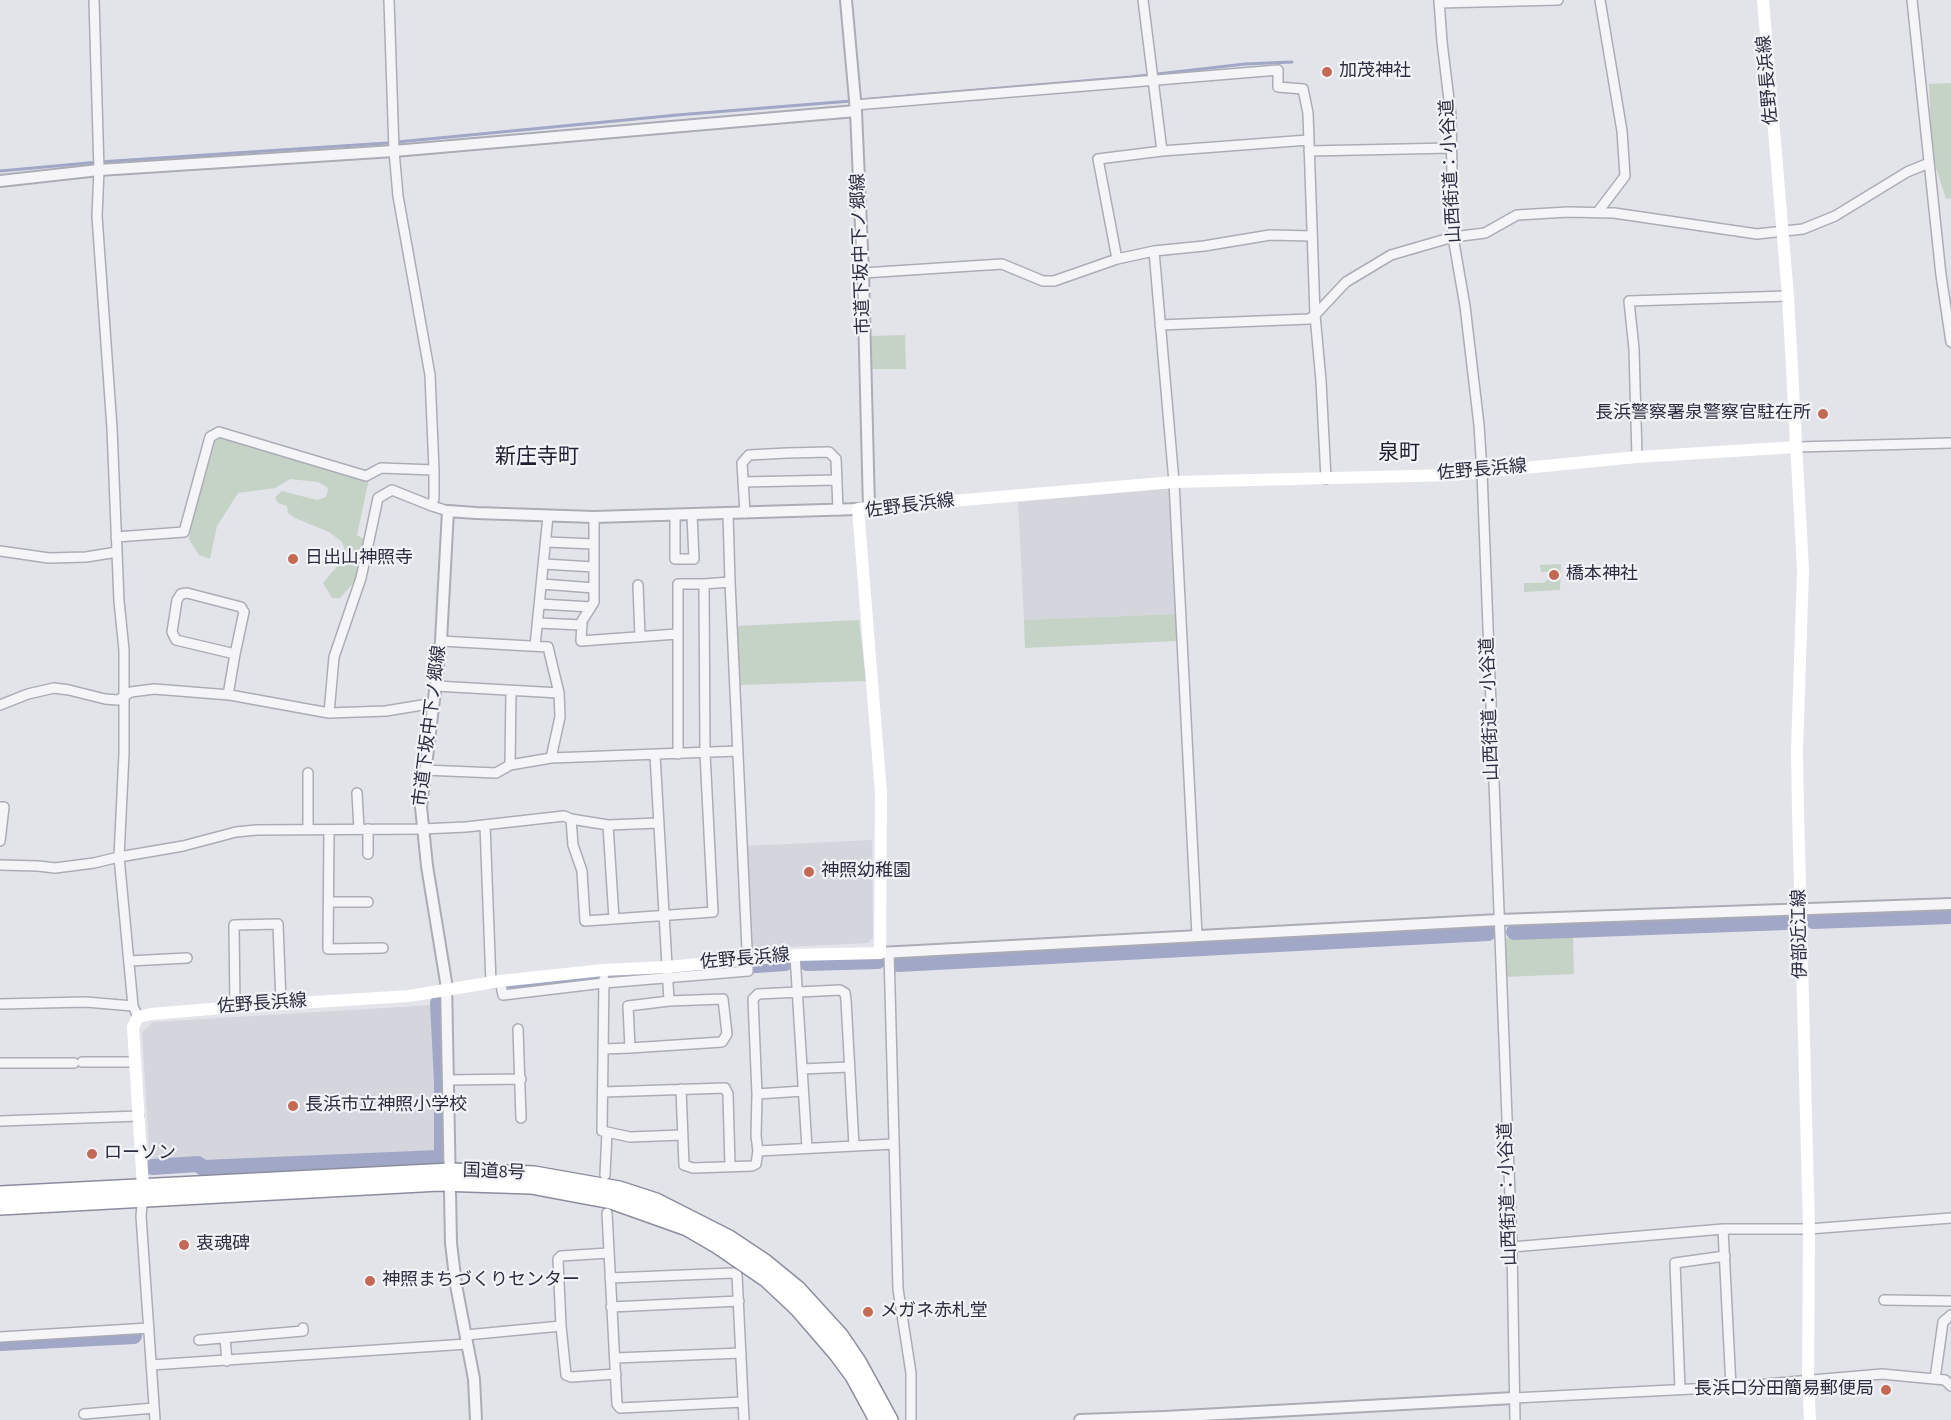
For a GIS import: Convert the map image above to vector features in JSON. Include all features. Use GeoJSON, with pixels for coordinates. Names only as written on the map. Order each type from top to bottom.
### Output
{"type":"FeatureCollection","features":[{"type":"Feature","properties":{"kind":"highway","name":"国道8号"},"geometry":{"type":"LineString","coordinates":[[0,1194],[143,1192],[534,1174],[619,1188],[656,1201],[729,1238],[765,1262],[798,1290],[840,1335],[863,1370],[890,1420]]}},
{"type":"Feature","properties":{"kind":"highway","name":"国道8号"},"geometry":{"type":"LineString","coordinates":[[451,1177],[558,1190],[611,1201],[687,1228],[766,1279],[798,1309],[853,1376],[876,1420]]}},
{"type":"Feature","properties":{"kind":"highway","name":"国道8号"},"geometry":{"type":"LineString","coordinates":[[0,1207],[143,1192]]}},
{"type":"Feature","properties":{"kind":"main road","name":"佐野長浜線"},"geometry":{"type":"LineString","coordinates":[[135,1011],[151,1014],[281,1003],[409,996],[461,987],[747,964],[795,955],[885,953],[881,793],[863,509],[1174,482],[1452,475],[1637,457],[1797,447],[1788,296],[1763,0]]}},
{"type":"Feature","properties":{"kind":"main road","name":"伊部近江線"},"geometry":{"type":"LineString","coordinates":[[1797,447],[1803,570],[1797,751],[1809,1229],[1810,1420]]}},
{"type":"Feature","properties":{"kind":"main road"},"geometry":{"type":"LineString","coordinates":[[135,1011],[133,1027],[143,1192]]}},
{"type":"Feature","properties":{"kind":"street"},"geometry":{"type":"LineString","coordinates":[[0,1004],[86,1002],[135,1011],[119,857],[124,754],[124,650],[119,601],[112,428],[97,216],[99,170],[94,0]]}},
{"type":"Feature","properties":{"kind":"street"},"geometry":{"type":"LineString","coordinates":[[389,0],[398,196],[430,375],[434,470],[432,506]]}},
{"type":"Feature","properties":{"kind":"street","name":"市道下坂中下ノ郷線"},"geometry":{"type":"LineString","coordinates":[[846,0],[855,103],[863,273],[863,509]]}},
{"type":"Feature","properties":{"kind":"street"},"geometry":{"type":"LineString","coordinates":[[1143,0],[1162,151]]}},
{"type":"Feature","properties":{"kind":"street"},"geometry":{"type":"LineString","coordinates":[[1439,1],[1558,0]]}},
{"type":"Feature","properties":{"kind":"street"},"geometry":{"type":"LineString","coordinates":[[1597,213],[1625,176],[1622,131],[1600,0]]}},
{"type":"Feature","properties":{"kind":"street"},"geometry":{"type":"LineString","coordinates":[[1912,0],[1941,275],[1951,342]]}},
{"type":"Feature","properties":{"kind":"street","name":"山西街道：小谷道"},"geometry":{"type":"LineString","coordinates":[[1439,1],[1450,116],[1453,237],[1465,306],[1479,425],[1482,472],[1512,1247],[1515,1420]]}},
{"type":"Feature","properties":{"kind":"street"},"geometry":{"type":"LineString","coordinates":[[0,181],[99,170],[855,103],[1278,70],[1278,87],[1303,89],[1308,113],[1315,315],[1326,479]]}},
{"type":"Feature","properties":{"kind":"street"},"geometry":{"type":"LineString","coordinates":[[1117,259],[1098,159],[1162,151],[1308,140]]}},
{"type":"Feature","properties":{"kind":"street"},"geometry":{"type":"LineString","coordinates":[[1309,151],[1451,148]]}},
{"type":"Feature","properties":{"kind":"street"},"geometry":{"type":"LineString","coordinates":[[1160,325],[1309,319],[1346,282],[1391,255],[1453,237],[1485,233],[1517,215],[1568,212],[1614,213],[1756,234],[1803,229],[1835,216],[1907,172],[1929,163]]}},
{"type":"Feature","properties":{"kind":"street"},"geometry":{"type":"LineString","coordinates":[[863,273],[1002,264],[1043,281],[1054,281],[1117,259],[1154,251],[1204,246],[1270,235],[1312,236]]}},
{"type":"Feature","properties":{"kind":"street"},"geometry":{"type":"LineString","coordinates":[[1154,251],[1174,482],[1197,935]]}},
{"type":"Feature","properties":{"kind":"street"},"geometry":{"type":"LineString","coordinates":[[1637,457],[1634,349],[1629,301],[1788,296]]}},
{"type":"Feature","properties":{"kind":"street"},"geometry":{"type":"LineString","coordinates":[[116,537],[184,532],[210,437],[219,432],[366,476],[381,468],[434,470]]}},
{"type":"Feature","properties":{"kind":"street"},"geometry":{"type":"LineString","coordinates":[[1797,447],[1951,443]]}},
{"type":"Feature","properties":{"kind":"street"},"geometry":{"type":"LineString","coordinates":[[745,513],[742,463],[749,455],[787,453],[829,453],[836,459],[838,510]]}},
{"type":"Feature","properties":{"kind":"street"},"geometry":{"type":"LineString","coordinates":[[743,482],[837,480]]}},
{"type":"Feature","properties":{"kind":"street"},"geometry":{"type":"LineString","coordinates":[[329,713],[334,657],[361,578],[378,498],[392,490],[448,511],[594,518],[863,509]]}},
{"type":"Feature","properties":{"kind":"street","name":"市道下坂中下ノ郷線"},"geometry":{"type":"LineString","coordinates":[[448,511],[441,641],[421,807],[422,829],[446,982],[452,1242],[455,1275],[474,1379],[476,1420]]}},
{"type":"Feature","properties":{"kind":"street"},"geometry":{"type":"LineString","coordinates":[[728,514],[747,964]]}},
{"type":"Feature","properties":{"kind":"street"},"geometry":{"type":"LineString","coordinates":[[675,515],[675,559],[694,559],[692,515]]}},
{"type":"Feature","properties":{"kind":"street"},"geometry":{"type":"LineString","coordinates":[[535,646],[548,516]]}},
{"type":"Feature","properties":{"kind":"street"},"geometry":{"type":"LineString","coordinates":[[594,518],[594,602],[582,621],[581,641],[677,634]]}},
{"type":"Feature","properties":{"kind":"street"},"geometry":{"type":"LineString","coordinates":[[546,542],[594,544]]}},
{"type":"Feature","properties":{"kind":"street"},"geometry":{"type":"LineString","coordinates":[[0,551],[49,558],[86,557],[117,552]]}},
{"type":"Feature","properties":{"kind":"street"},"geometry":{"type":"LineString","coordinates":[[544,564],[594,567]]}},
{"type":"Feature","properties":{"kind":"street"},"geometry":{"type":"LineString","coordinates":[[678,754],[678,584],[730,582]]}},
{"type":"Feature","properties":{"kind":"street"},"geometry":{"type":"LineString","coordinates":[[542,584],[594,588]]}},
{"type":"Feature","properties":{"kind":"street"},"geometry":{"type":"LineString","coordinates":[[571,819],[573,845],[582,871],[585,921],[713,912],[705,753],[704,584]]}},
{"type":"Feature","properties":{"kind":"street"},"geometry":{"type":"LineString","coordinates":[[638,585],[640,637]]}},
{"type":"Feature","properties":{"kind":"street"},"geometry":{"type":"LineString","coordinates":[[228,695],[236,654],[243,612],[241,607],[187,593],[181,594],[177,600],[172,632],[176,640],[236,654]]}},
{"type":"Feature","properties":{"kind":"street"},"geometry":{"type":"LineString","coordinates":[[540,604],[591,607]]}},
{"type":"Feature","properties":{"kind":"street"},"geometry":{"type":"LineString","coordinates":[[538,623],[582,626]]}},
{"type":"Feature","properties":{"kind":"street"},"geometry":{"type":"LineString","coordinates":[[441,641],[548,647],[555,669],[560,717],[552,758]]}},
{"type":"Feature","properties":{"kind":"street"},"geometry":{"type":"LineString","coordinates":[[436,686],[559,693]]}},
{"type":"Feature","properties":{"kind":"street"},"geometry":{"type":"LineString","coordinates":[[0,705],[28,694],[54,688],[118,700],[131,692],[154,689],[228,695],[329,713],[386,711],[434,703]]}},
{"type":"Feature","properties":{"kind":"street"},"geometry":{"type":"LineString","coordinates":[[510,765],[511,691]]}},
{"type":"Feature","properties":{"kind":"street"},"geometry":{"type":"LineString","coordinates":[[424,770],[496,773],[510,765],[552,758],[738,751]]}},
{"type":"Feature","properties":{"kind":"street"},"geometry":{"type":"LineString","coordinates":[[655,755],[669,1002]]}},
{"type":"Feature","properties":{"kind":"street"},"geometry":{"type":"LineString","coordinates":[[308,772],[308,830]]}},
{"type":"Feature","properties":{"kind":"street"},"geometry":{"type":"LineString","coordinates":[[357,793],[368,854]]}},
{"type":"Feature","properties":{"kind":"street"},"geometry":{"type":"LineString","coordinates":[[0,807],[4,807],[0,841]]}},
{"type":"Feature","properties":{"kind":"street"},"geometry":{"type":"LineString","coordinates":[[0,865],[72,867],[183,846],[236,832],[256,830],[422,829],[564,816],[608,825],[658,823]]}},
{"type":"Feature","properties":{"kind":"street"},"geometry":{"type":"LineString","coordinates":[[485,825],[499,985]]}},
{"type":"Feature","properties":{"kind":"street"},"geometry":{"type":"LineString","coordinates":[[608,825],[614,919]]}},
{"type":"Feature","properties":{"kind":"street"},"geometry":{"type":"LineString","coordinates":[[329,830],[328,949],[383,948]]}},
{"type":"Feature","properties":{"kind":"street"},"geometry":{"type":"LineString","coordinates":[[329,902],[368,902]]}},
{"type":"Feature","properties":{"kind":"street"},"geometry":{"type":"LineString","coordinates":[[911,1420],[911,1373],[898,1289],[885,953],[1499,920],[1951,904]]}},
{"type":"Feature","properties":{"kind":"street"},"geometry":{"type":"LineString","coordinates":[[235,1007],[234,925],[278,924],[281,1003]]}},
{"type":"Feature","properties":{"kind":"street"},"geometry":{"type":"LineString","coordinates":[[795,955],[807,1148]]}},
{"type":"Feature","properties":{"kind":"street"},"geometry":{"type":"LineString","coordinates":[[129,961],[188,958]]}},
{"type":"Feature","properties":{"kind":"street"},"geometry":{"type":"LineString","coordinates":[[603,977],[602,1131],[630,1137],[682,1135]]}},
{"type":"Feature","properties":{"kind":"street"},"geometry":{"type":"LineString","coordinates":[[681,1089],[683,1162],[687,1167],[752,1166],[756,1164],[758,1151],[757,1094],[753,999],[758,994],[840,990],[845,993],[854,1146]]}},
{"type":"Feature","properties":{"kind":"street"},"geometry":{"type":"LineString","coordinates":[[603,1049],[630,1048],[718,1043],[725,1040],[727,1034],[723,999],[628,1006],[630,1048]]}},
{"type":"Feature","properties":{"kind":"street"},"geometry":{"type":"LineString","coordinates":[[518,1029],[522,1118]]}},
{"type":"Feature","properties":{"kind":"street"},"geometry":{"type":"LineString","coordinates":[[0,1063],[135,1062]]}},
{"type":"Feature","properties":{"kind":"street"},"geometry":{"type":"LineString","coordinates":[[802,1069],[849,1067]]}},
{"type":"Feature","properties":{"kind":"street"},"geometry":{"type":"LineString","coordinates":[[448,1080],[521,1078]]}},
{"type":"Feature","properties":{"kind":"street"},"geometry":{"type":"LineString","coordinates":[[603,1092],[725,1088],[728,1094],[730,1166]]}},
{"type":"Feature","properties":{"kind":"street"},"geometry":{"type":"LineString","coordinates":[[757,1094],[803,1091]]}},
{"type":"Feature","properties":{"kind":"street"},"geometry":{"type":"LineString","coordinates":[[0,1121],[139,1116]]}},
{"type":"Feature","properties":{"kind":"street"},"geometry":{"type":"LineString","coordinates":[[605,1175],[607,1132]]}},
{"type":"Feature","properties":{"kind":"street"},"geometry":{"type":"LineString","coordinates":[[758,1151],[893,1144]]}},
{"type":"Feature","properties":{"kind":"street"},"geometry":{"type":"LineString","coordinates":[[143,1192],[141,1216],[155,1420]]}},
{"type":"Feature","properties":{"kind":"street"},"geometry":{"type":"LineString","coordinates":[[607,1213],[611,1307],[620,1408],[743,1402]]}},
{"type":"Feature","properties":{"kind":"street"},"geometry":{"type":"LineString","coordinates":[[1512,1247],[1723,1229],[1809,1229],[1951,1218]]}},
{"type":"Feature","properties":{"kind":"street"},"geometry":{"type":"LineString","coordinates":[[1723,1229],[1731,1387]]}},
{"type":"Feature","properties":{"kind":"street"},"geometry":{"type":"LineString","coordinates":[[608,1252],[558,1258],[561,1326],[566,1376],[616,1374]]}},
{"type":"Feature","properties":{"kind":"street"},"geometry":{"type":"LineString","coordinates":[[1680,1389],[1675,1263],[1725,1256]]}},
{"type":"Feature","properties":{"kind":"street"},"geometry":{"type":"LineString","coordinates":[[610,1278],[733,1273],[737,1275],[744,1420]]}},
{"type":"Feature","properties":{"kind":"street"},"geometry":{"type":"LineString","coordinates":[[1884,1300],[1951,1300]]}},
{"type":"Feature","properties":{"kind":"street"},"geometry":{"type":"LineString","coordinates":[[611,1307],[739,1301]]}},
{"type":"Feature","properties":{"kind":"street"},"geometry":{"type":"LineString","coordinates":[[1935,1379],[1943,1322],[1951,1315]]}},
{"type":"Feature","properties":{"kind":"street"},"geometry":{"type":"LineString","coordinates":[[151,1365],[227,1361],[466,1339],[561,1326]]}},
{"type":"Feature","properties":{"kind":"street"},"geometry":{"type":"LineString","coordinates":[[0,1337],[149,1328]]}},
{"type":"Feature","properties":{"kind":"street"},"geometry":{"type":"LineString","coordinates":[[199,1340],[303,1331],[303,1328]]}},
{"type":"Feature","properties":{"kind":"street"},"geometry":{"type":"LineString","coordinates":[[225,1338],[227,1361]]}},
{"type":"Feature","properties":{"kind":"street"},"geometry":{"type":"LineString","coordinates":[[615,1358],[741,1353]]}},
{"type":"Feature","properties":{"kind":"street"},"geometry":{"type":"LineString","coordinates":[[1080,1420],[1176,1417],[1731,1387],[1882,1374],[1945,1380],[1951,1386]]}},
{"type":"Feature","properties":{"kind":"street"},"geometry":{"type":"LineString","coordinates":[[84,1414],[154,1408]]}},
{"type":"Feature","properties":{"kind":"shaded area"},"geometry":{"type":"Polygon","coordinates":[[[1170,488],[1176,614],[1024,620],[1018,502],[1170,488]]]}},
{"type":"Feature","properties":{"kind":"shaded area"},"geometry":{"type":"Polygon","coordinates":[[[872,840],[873,937],[868,943],[748,949],[744,846],[872,840]]]}},
{"type":"Feature","properties":{"kind":"shaded area","name":"長浜市立神照小学校"},"geometry":{"type":"Polygon","coordinates":[[[433,1005],[438,1058],[441,1153],[436,1156],[291,1162],[290,1167],[209,1170],[208,1166],[203,1166],[197,1161],[150,1165],[142,1032],[153,1022],[433,1005]]]}},
{"type":"Feature","properties":{"kind":"green space"},"geometry":{"type":"Polygon","coordinates":[[[1951,83],[1951,198],[1946,199],[1932,155],[1929,84],[1951,83]]]}},
{"type":"Feature","properties":{"kind":"green space"},"geometry":{"type":"Polygon","coordinates":[[[905,335],[906,369],[871,369],[870,336],[905,335]]]}},
{"type":"Feature","properties":{"kind":"green space"},"geometry":{"type":"Polygon","coordinates":[[[219,435],[369,479],[357,535],[365,540],[356,580],[340,598],[332,598],[323,583],[344,558],[345,550],[342,542],[329,532],[295,518],[288,513],[287,506],[278,503],[275,497],[282,491],[317,500],[326,497],[327,487],[318,482],[290,479],[275,488],[238,493],[217,526],[210,559],[199,555],[189,539],[190,532],[212,440],[219,435]]]}},
{"type":"Feature","properties":{"kind":"green space"},"geometry":{"type":"Polygon","coordinates":[[[1561,564],[1560,590],[1524,592],[1524,583],[1543,583],[1557,578],[1557,572],[1541,572],[1540,565],[1561,564]]]}},
{"type":"Feature","properties":{"kind":"green space"},"geometry":{"type":"Polygon","coordinates":[[[1176,614],[1177,641],[1025,648],[1024,620],[1176,614]]]}},
{"type":"Feature","properties":{"kind":"green space"},"geometry":{"type":"Polygon","coordinates":[[[859,620],[866,681],[739,685],[736,626],[859,620]]]}},
{"type":"Feature","properties":{"kind":"green space"},"geometry":{"type":"Polygon","coordinates":[[[1573,936],[1574,974],[1505,977],[1504,938],[1573,936]]]}},
{"type":"Feature","properties":{"kind":"waterway"},"geometry":{"type":"LineString","coordinates":[[858,100],[1131,77],[1245,64],[1292,62]]}},
{"type":"Feature","properties":{"kind":"waterway"},"geometry":{"type":"LineString","coordinates":[[0,171],[99,162],[387,143],[851,101]]}},
{"type":"Feature","properties":{"kind":"waterway"},"geometry":{"type":"LineString","coordinates":[[1813,921],[1951,916]]}},
{"type":"Feature","properties":{"kind":"waterway"},"geometry":{"type":"LineString","coordinates":[[1514,932],[1787,922]]}},
{"type":"Feature","properties":{"kind":"waterway"},"geometry":{"type":"LineString","coordinates":[[898,964],[1488,933]]}},
{"type":"Feature","properties":{"kind":"waterway"},"geometry":{"type":"LineString","coordinates":[[807,963],[878,961]]}},
{"type":"Feature","properties":{"kind":"waterway"},"geometry":{"type":"LineString","coordinates":[[728,967],[785,963]]}},
{"type":"Feature","properties":{"kind":"waterway"},"geometry":{"type":"LineString","coordinates":[[506,988],[657,973]]}},
{"type":"Feature","properties":{"kind":"waterway"},"geometry":{"type":"LineString","coordinates":[[152,1167],[198,1164],[203,1168],[438,1158],[442,1154],[442,1082],[438,1003]]}},
{"type":"Feature","properties":{"kind":"waterway"},"geometry":{"type":"LineString","coordinates":[[0,1343],[134,1336]]}},
{"type":"Feature","properties":{"kind":"place","name":"加茂神社"},"geometry":{"type":"Point","coordinates":[1327,72]}},
{"type":"Feature","properties":{"kind":"place","name":"長浜警察署泉警察官駐在所"},"geometry":{"type":"Point","coordinates":[1823,414]}},
{"type":"Feature","properties":{"kind":"place","name":"日出山神照寺"},"geometry":{"type":"Point","coordinates":[293,559]}},
{"type":"Feature","properties":{"kind":"place","name":"橋本神社"},"geometry":{"type":"Point","coordinates":[1554,575]}},
{"type":"Feature","properties":{"kind":"place","name":"神照幼稚園"},"geometry":{"type":"Point","coordinates":[809,872]}},
{"type":"Feature","properties":{"kind":"place","name":"長浜市立神照小学校"},"geometry":{"type":"Point","coordinates":[293,1106]}},
{"type":"Feature","properties":{"kind":"place","name":"ローソン"},"geometry":{"type":"Point","coordinates":[92,1154]}},
{"type":"Feature","properties":{"kind":"place","name":"衷魂碑"},"geometry":{"type":"Point","coordinates":[184,1245]}},
{"type":"Feature","properties":{"kind":"place","name":"神照まちづくりセンター"},"geometry":{"type":"Point","coordinates":[370,1281]}},
{"type":"Feature","properties":{"kind":"place","name":"メガネ赤札堂"},"geometry":{"type":"Point","coordinates":[868,1312]}},
{"type":"Feature","properties":{"kind":"place","name":"長浜口分田簡易郵便局"},"geometry":{"type":"Point","coordinates":[1886,1390]}},
{"type":"Feature","properties":{"kind":"district","name":"泉町"},"geometry":{"type":"Point","coordinates":[1399,454]}},
{"type":"Feature","properties":{"kind":"district","name":"新庄寺町"},"geometry":{"type":"Point","coordinates":[537,458]}}]}
